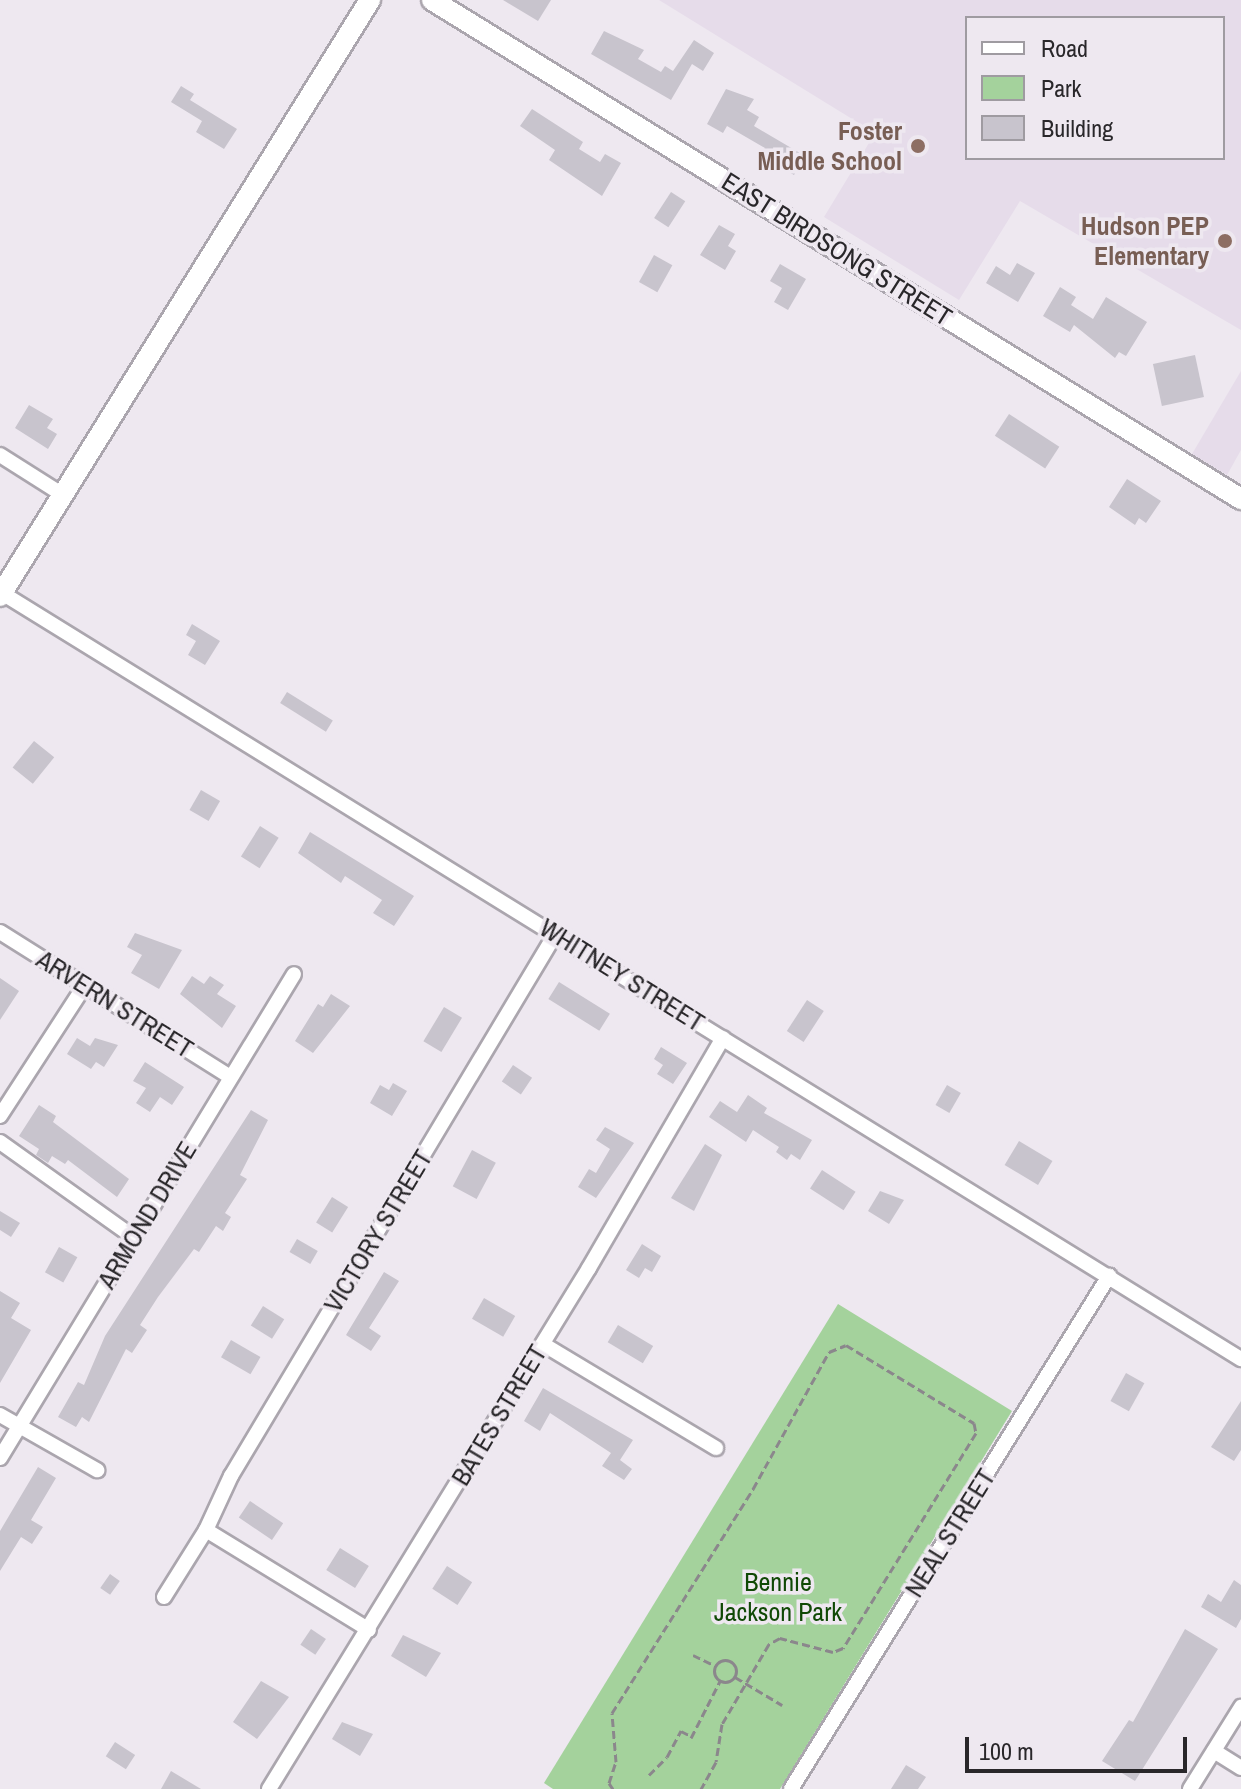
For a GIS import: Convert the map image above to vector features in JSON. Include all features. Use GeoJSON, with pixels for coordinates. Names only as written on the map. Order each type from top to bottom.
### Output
{"type":"FeatureCollection","features":[{"type":"Feature","properties":{"kind":"street"},"geometry":{"type":"LineString","coordinates":[[1,594],[370,0]]}},
{"type":"Feature","properties":{"kind":"street","name":"EAST BIRDSONG STREET"},"geometry":{"type":"LineString","coordinates":[[432,0],[1241,499]]}},
{"type":"Feature","properties":{"kind":"street"},"geometry":{"type":"LineString","coordinates":[[0,455],[63,495]]}},
{"type":"Feature","properties":{"kind":"street","name":"WHITNEY STREET"},"geometry":{"type":"LineString","coordinates":[[1,594],[556,933],[1241,1359]]}},
{"type":"Feature","properties":{"kind":"street","name":"ARVERN STREET"},"geometry":{"type":"LineString","coordinates":[[0,932],[230,1077]]}},
{"type":"Feature","properties":{"kind":"street","name":"VICTORY STREET"},"geometry":{"type":"LineString","coordinates":[[164,1597],[206,1530],[231,1476],[556,933]]}},
{"type":"Feature","properties":{"kind":"street","name":"ARMOND DRIVE"},"geometry":{"type":"LineString","coordinates":[[0,1458],[294,974]]}},
{"type":"Feature","properties":{"kind":"street"},"geometry":{"type":"LineString","coordinates":[[0,1116],[85,985]]}},
{"type":"Feature","properties":{"kind":"street","name":"BATES STREET"},"geometry":{"type":"LineString","coordinates":[[269,1789],[543,1344],[723,1038]]}},
{"type":"Feature","properties":{"kind":"street"},"geometry":{"type":"LineString","coordinates":[[0,1142],[133,1237]]}},
{"type":"Feature","properties":{"kind":"street","name":"NEAL STREET"},"geometry":{"type":"LineString","coordinates":[[791,1789],[1109,1276]]}},
{"type":"Feature","properties":{"kind":"street"},"geometry":{"type":"LineString","coordinates":[[543,1344],[716,1448]]}},
{"type":"Feature","properties":{"kind":"street"},"geometry":{"type":"LineString","coordinates":[[0,1415],[97,1470]]}},
{"type":"Feature","properties":{"kind":"street"},"geometry":{"type":"LineString","coordinates":[[206,1530],[369,1630]]}},
{"type":"Feature","properties":{"kind":"street"},"geometry":{"type":"LineString","coordinates":[[1190,1789],[1241,1707]]}},
{"type":"Feature","properties":{"kind":"street"},"geometry":{"type":"LineString","coordinates":[[1214,1751],[1241,1768]]}},
{"type":"Feature","properties":{"kind":"path"},"geometry":{"type":"LineString","coordinates":[[613,1789],[609,1783],[616,1762],[612,1713],[747,1501],[829,1352],[846,1345],[977,1428],[843,1648],[833,1652],[774,1639],[722,1724],[716,1762],[701,1789]]}},
{"type":"Feature","properties":{"kind":"path"},"geometry":{"type":"LineString","coordinates":[[693,1655],[716,1666],[730,1662],[735,1677],[782,1705]]}},
{"type":"Feature","properties":{"kind":"path"},"geometry":{"type":"LineString","coordinates":[[649,1775],[667,1757],[681,1731],[691,1737],[720,1681],[716,1666]]}},
{"type":"Feature","properties":{"kind":"path"},"geometry":{"type":"LineString","coordinates":[[720,1681],[735,1677]]}},
{"type":"Feature","properties":{"kind":"shaded area","name":"Foster Middle School"},"geometry":{"type":"Polygon","coordinates":[[[659,0],[1241,0],[1241,330],[1020,201],[959,300],[824,217],[875,133],[659,0]]]}},
{"type":"Feature","properties":{"kind":"shaded area"},"geometry":{"type":"Polygon","coordinates":[[[1241,371],[1241,450],[1227,475],[1192,454],[1241,371]]]}},
{"type":"Feature","properties":{"kind":"green space","name":"Bennie Jackson Park"},"geometry":{"type":"Polygon","coordinates":[[[838,1304],[1012,1411],[780,1789],[553,1789],[544,1783],[838,1304]]]}},
{"type":"Feature","properties":{"kind":"building"},"geometry":{"type":"Polygon","coordinates":[[[503,0],[551,0],[538,21],[503,0]]]}},
{"type":"Feature","properties":{"kind":"building"},"geometry":{"type":"Polygon","coordinates":[[[604,31],[644,50],[638,59],[661,72],[665,66],[673,71],[694,40],[714,53],[703,71],[692,64],[671,100],[591,54],[604,31]]]}},
{"type":"Feature","properties":{"kind":"building"},"geometry":{"type":"Polygon","coordinates":[[[181,86],[194,94],[190,100],[237,129],[224,149],[196,132],[202,121],[171,102],[181,86]]]}},
{"type":"Feature","properties":{"kind":"building"},"geometry":{"type":"Polygon","coordinates":[[[726,89],[754,99],[747,110],[759,117],[754,126],[805,156],[794,175],[760,155],[765,148],[727,126],[723,133],[707,124],[726,89]]]}},
{"type":"Feature","properties":{"kind":"building"},"geometry":{"type":"Polygon","coordinates":[[[532,109],[583,142],[579,149],[600,162],[605,154],[621,163],[602,196],[549,160],[555,150],[520,126],[532,109]]]}},
{"type":"Feature","properties":{"kind":"building"},"geometry":{"type":"Polygon","coordinates":[[[671,192],[685,201],[668,227],[654,218],[671,192]]]}},
{"type":"Feature","properties":{"kind":"building"},"geometry":{"type":"Polygon","coordinates":[[[719,225],[735,234],[728,246],[736,251],[725,270],[700,255],[719,225]]]}},
{"type":"Feature","properties":{"kind":"building"},"geometry":{"type":"Polygon","coordinates":[[[654,255],[672,265],[657,292],[639,282],[654,255]]]}},
{"type":"Feature","properties":{"kind":"building"},"geometry":{"type":"Polygon","coordinates":[[[1017,263],[1035,273],[1018,302],[986,283],[996,266],[1010,275],[1017,263]]]}},
{"type":"Feature","properties":{"kind":"building"},"geometry":{"type":"Polygon","coordinates":[[[780,264],[806,279],[788,310],[774,302],[782,288],[770,281],[780,264]]]}},
{"type":"Feature","properties":{"kind":"building"},"geometry":{"type":"Polygon","coordinates":[[[1060,287],[1076,297],[1071,305],[1093,319],[1106,297],[1147,322],[1126,356],[1119,352],[1115,358],[1074,325],[1070,332],[1043,316],[1060,287]]]}},
{"type":"Feature","properties":{"kind":"building"},"geometry":{"type":"Polygon","coordinates":[[[1195,355],[1204,397],[1162,406],[1153,364],[1195,355]]]}},
{"type":"Feature","properties":{"kind":"building"},"geometry":{"type":"Polygon","coordinates":[[[29,405],[53,419],[47,428],[57,434],[48,449],[15,428],[29,405]]]}},
{"type":"Feature","properties":{"kind":"building"},"geometry":{"type":"Polygon","coordinates":[[[1009,414],[1059,447],[1045,468],[995,436],[1009,414]]]}},
{"type":"Feature","properties":{"kind":"building"},"geometry":{"type":"Polygon","coordinates":[[[1127,479],[1161,501],[1146,523],[1139,518],[1135,525],[1109,507],[1127,479]]]}},
{"type":"Feature","properties":{"kind":"building"},"geometry":{"type":"Polygon","coordinates":[[[192,624],[220,641],[205,665],[188,655],[196,641],[186,635],[192,624]]]}},
{"type":"Feature","properties":{"kind":"building"},"geometry":{"type":"Polygon","coordinates":[[[287,692],[333,721],[326,732],[280,703],[287,692]]]}},
{"type":"Feature","properties":{"kind":"building"},"geometry":{"type":"Polygon","coordinates":[[[34,741],[54,757],[33,784],[13,767],[34,741]]]}},
{"type":"Feature","properties":{"kind":"building"},"geometry":{"type":"Polygon","coordinates":[[[201,790],[220,801],[209,821],[190,810],[201,790]]]}},
{"type":"Feature","properties":{"kind":"building"},"geometry":{"type":"Polygon","coordinates":[[[260,826],[279,838],[260,868],[241,857],[260,826]]]}},
{"type":"Feature","properties":{"kind":"building"},"geometry":{"type":"Polygon","coordinates":[[[310,832],[414,896],[394,926],[373,913],[382,900],[345,876],[341,883],[298,853],[310,832]]]}},
{"type":"Feature","properties":{"kind":"building"},"geometry":{"type":"Polygon","coordinates":[[[135,933],[182,950],[159,989],[131,973],[142,955],[127,947],[135,933]]]}},
{"type":"Feature","properties":{"kind":"building"},"geometry":{"type":"Polygon","coordinates":[[[192,976],[204,984],[210,976],[224,985],[217,994],[236,1006],[222,1028],[180,994],[192,976]]]}},
{"type":"Feature","properties":{"kind":"building"},"geometry":{"type":"Polygon","coordinates":[[[0,978],[19,991],[0,1020],[0,978]]]}},
{"type":"Feature","properties":{"kind":"building"},"geometry":{"type":"Polygon","coordinates":[[[559,982],[610,1014],[599,1031],[548,999],[559,982]]]}},
{"type":"Feature","properties":{"kind":"building"},"geometry":{"type":"Polygon","coordinates":[[[331,994],[350,1006],[313,1053],[295,1041],[318,1004],[323,1007],[331,994]]]}},
{"type":"Feature","properties":{"kind":"building"},"geometry":{"type":"Polygon","coordinates":[[[807,1000],[824,1011],[804,1042],[787,1031],[807,1000]]]}},
{"type":"Feature","properties":{"kind":"building"},"geometry":{"type":"Polygon","coordinates":[[[444,1007],[462,1018],[441,1052],[423,1041],[444,1007]]]}},
{"type":"Feature","properties":{"kind":"building"},"geometry":{"type":"Polygon","coordinates":[[[77,1038],[90,1046],[95,1038],[118,1045],[104,1067],[96,1062],[91,1069],[67,1054],[77,1038]]]}},
{"type":"Feature","properties":{"kind":"building"},"geometry":{"type":"Polygon","coordinates":[[[661,1047],[687,1063],[673,1084],[657,1074],[663,1065],[654,1059],[661,1047]]]}},
{"type":"Feature","properties":{"kind":"building"},"geometry":{"type":"Polygon","coordinates":[[[145,1062],[184,1087],[172,1105],[160,1097],[150,1112],[136,1103],[146,1088],[133,1081],[145,1062]]]}},
{"type":"Feature","properties":{"kind":"building"},"geometry":{"type":"Polygon","coordinates":[[[513,1065],[532,1078],[521,1094],[502,1082],[513,1065]]]}},
{"type":"Feature","properties":{"kind":"building"},"geometry":{"type":"Polygon","coordinates":[[[393,1083],[407,1091],[392,1116],[370,1103],[380,1085],[389,1090],[393,1083]]]}},
{"type":"Feature","properties":{"kind":"building"},"geometry":{"type":"Polygon","coordinates":[[[947,1085],[961,1093],[949,1113],[936,1105],[947,1085]]]}},
{"type":"Feature","properties":{"kind":"building"},"geometry":{"type":"Polygon","coordinates":[[[748,1095],[767,1108],[764,1113],[812,1140],[800,1160],[791,1154],[787,1160],[776,1152],[779,1147],[753,1130],[746,1142],[709,1117],[720,1101],[737,1112],[748,1095]]]}},
{"type":"Feature","properties":{"kind":"building"},"geometry":{"type":"Polygon","coordinates":[[[39,1105],[56,1116],[53,1122],[129,1179],[117,1197],[68,1160],[65,1164],[52,1156],[48,1163],[36,1155],[39,1149],[19,1136],[39,1105]]]}},
{"type":"Feature","properties":{"kind":"building"},"geometry":{"type":"Polygon","coordinates":[[[251,1110],[268,1120],[240,1175],[247,1179],[225,1213],[231,1217],[223,1231],[216,1226],[199,1252],[194,1249],[158,1297],[140,1325],[147,1330],[132,1353],[126,1349],[89,1422],[82,1417],[76,1427],[58,1417],[78,1382],[84,1385],[105,1336],[251,1110]]]}},
{"type":"Feature","properties":{"kind":"building"},"geometry":{"type":"Polygon","coordinates":[[[605,1127],[634,1143],[596,1198],[578,1187],[589,1169],[596,1173],[610,1149],[596,1140],[605,1127]]]}},
{"type":"Feature","properties":{"kind":"building"},"geometry":{"type":"Polygon","coordinates":[[[1019,1141],[1052,1161],[1038,1185],[1005,1165],[1019,1141]]]}},
{"type":"Feature","properties":{"kind":"building"},"geometry":{"type":"Polygon","coordinates":[[[705,1144],[722,1155],[694,1211],[671,1198],[705,1144]]]}},
{"type":"Feature","properties":{"kind":"building"},"geometry":{"type":"Polygon","coordinates":[[[472,1150],[496,1163],[477,1199],[453,1186],[472,1150]]]}},
{"type":"Feature","properties":{"kind":"building"},"geometry":{"type":"Polygon","coordinates":[[[822,1170],[856,1192],[844,1210],[810,1188],[822,1170]]]}},
{"type":"Feature","properties":{"kind":"building"},"geometry":{"type":"Polygon","coordinates":[[[880,1191],[904,1200],[889,1224],[868,1211],[880,1191]]]}},
{"type":"Feature","properties":{"kind":"building"},"geometry":{"type":"Polygon","coordinates":[[[332,1197],[348,1207],[332,1233],[316,1222],[332,1197]]]}},
{"type":"Feature","properties":{"kind":"building"},"geometry":{"type":"Polygon","coordinates":[[[0,1211],[20,1223],[11,1237],[0,1230],[0,1211]]]}},
{"type":"Feature","properties":{"kind":"building"},"geometry":{"type":"Polygon","coordinates":[[[297,1239],[318,1251],[310,1264],[289,1252],[297,1239]]]}},
{"type":"Feature","properties":{"kind":"building"},"geometry":{"type":"Polygon","coordinates":[[[642,1244],[661,1256],[652,1272],[645,1268],[639,1278],[626,1270],[642,1244]]]}},
{"type":"Feature","properties":{"kind":"building"},"geometry":{"type":"Polygon","coordinates":[[[59,1247],[77,1257],[63,1283],[45,1272],[59,1247]]]}},
{"type":"Feature","properties":{"kind":"building"},"geometry":{"type":"Polygon","coordinates":[[[384,1272],[399,1281],[369,1328],[381,1336],[371,1351],[346,1335],[384,1272]]]}},
{"type":"Feature","properties":{"kind":"building"},"geometry":{"type":"Polygon","coordinates":[[[0,1291],[20,1303],[11,1318],[31,1330],[0,1383],[0,1291]]]}},
{"type":"Feature","properties":{"kind":"building"},"geometry":{"type":"Polygon","coordinates":[[[484,1298],[515,1316],[503,1337],[472,1319],[484,1298]]]}},
{"type":"Feature","properties":{"kind":"building"},"geometry":{"type":"Polygon","coordinates":[[[263,1306],[284,1319],[272,1339],[251,1326],[263,1306]]]}},
{"type":"Feature","properties":{"kind":"building"},"geometry":{"type":"Polygon","coordinates":[[[618,1325],[653,1346],[643,1363],[608,1342],[618,1325]]]}},
{"type":"Feature","properties":{"kind":"building"},"geometry":{"type":"Polygon","coordinates":[[[231,1340],[260,1357],[250,1374],[221,1357],[231,1340]]]}},
{"type":"Feature","properties":{"kind":"building"},"geometry":{"type":"Polygon","coordinates":[[[1126,1373],[1144,1383],[1129,1411],[1110,1401],[1126,1373]]]}},
{"type":"Feature","properties":{"kind":"building"},"geometry":{"type":"Polygon","coordinates":[[[543,1388],[633,1440],[620,1460],[632,1469],[624,1480],[602,1466],[611,1453],[550,1413],[540,1431],[524,1421],[543,1388]]]}},
{"type":"Feature","properties":{"kind":"building"},"geometry":{"type":"Polygon","coordinates":[[[1241,1401],[1241,1450],[1234,1461],[1211,1447],[1241,1401]]]}},
{"type":"Feature","properties":{"kind":"building"},"geometry":{"type":"Polygon","coordinates":[[[38,1467],[56,1478],[31,1520],[43,1527],[32,1544],[21,1537],[0,1571],[0,1531],[38,1467]]]}},
{"type":"Feature","properties":{"kind":"building"},"geometry":{"type":"Polygon","coordinates":[[[250,1501],[283,1523],[272,1540],[239,1518],[250,1501]]]}},
{"type":"Feature","properties":{"kind":"building"},"geometry":{"type":"Polygon","coordinates":[[[340,1548],[369,1566],[355,1588],[326,1570],[340,1548]]]}},
{"type":"Feature","properties":{"kind":"building"},"geometry":{"type":"Polygon","coordinates":[[[447,1566],[472,1582],[457,1605],[432,1589],[447,1566]]]}},
{"type":"Feature","properties":{"kind":"building"},"geometry":{"type":"Polygon","coordinates":[[[110,1574],[120,1581],[110,1595],[100,1588],[110,1574]]]}},
{"type":"Feature","properties":{"kind":"building"},"geometry":{"type":"Polygon","coordinates":[[[1234,1580],[1241,1585],[1241,1619],[1236,1628],[1201,1607],[1208,1594],[1221,1602],[1234,1580]]]}},
{"type":"Feature","properties":{"kind":"building"},"geometry":{"type":"Polygon","coordinates":[[[311,1629],[326,1639],[315,1655],[300,1645],[311,1629]]]}},
{"type":"Feature","properties":{"kind":"building"},"geometry":{"type":"Polygon","coordinates":[[[1185,1629],[1218,1649],[1135,1781],[1102,1761],[1129,1720],[1133,1722],[1185,1629]]]}},
{"type":"Feature","properties":{"kind":"building"},"geometry":{"type":"Polygon","coordinates":[[[403,1635],[441,1653],[426,1677],[391,1656],[403,1635]]]}},
{"type":"Feature","properties":{"kind":"building"},"geometry":{"type":"Polygon","coordinates":[[[261,1681],[289,1697],[257,1739],[233,1722],[261,1681]]]}},
{"type":"Feature","properties":{"kind":"building"},"geometry":{"type":"Polygon","coordinates":[[[342,1722],[373,1734],[360,1756],[332,1739],[342,1722]]]}},
{"type":"Feature","properties":{"kind":"building"},"geometry":{"type":"Polygon","coordinates":[[[115,1742],[135,1755],[126,1769],[106,1756],[115,1742]]]}},
{"type":"Feature","properties":{"kind":"building"},"geometry":{"type":"Polygon","coordinates":[[[906,1765],[926,1777],[918,1789],[891,1789],[906,1765]]]}},
{"type":"Feature","properties":{"kind":"building"},"geometry":{"type":"Polygon","coordinates":[[[171,1771],[201,1789],[161,1789],[171,1771]]]}},
{"type":"Feature","properties":{"kind":"place","name":"Foster Middle School"},"geometry":{"type":"Point","coordinates":[918,146]}},
{"type":"Feature","properties":{"kind":"place","name":"Hudson PEP Elementary"},"geometry":{"type":"Point","coordinates":[1225,241]}}]}
